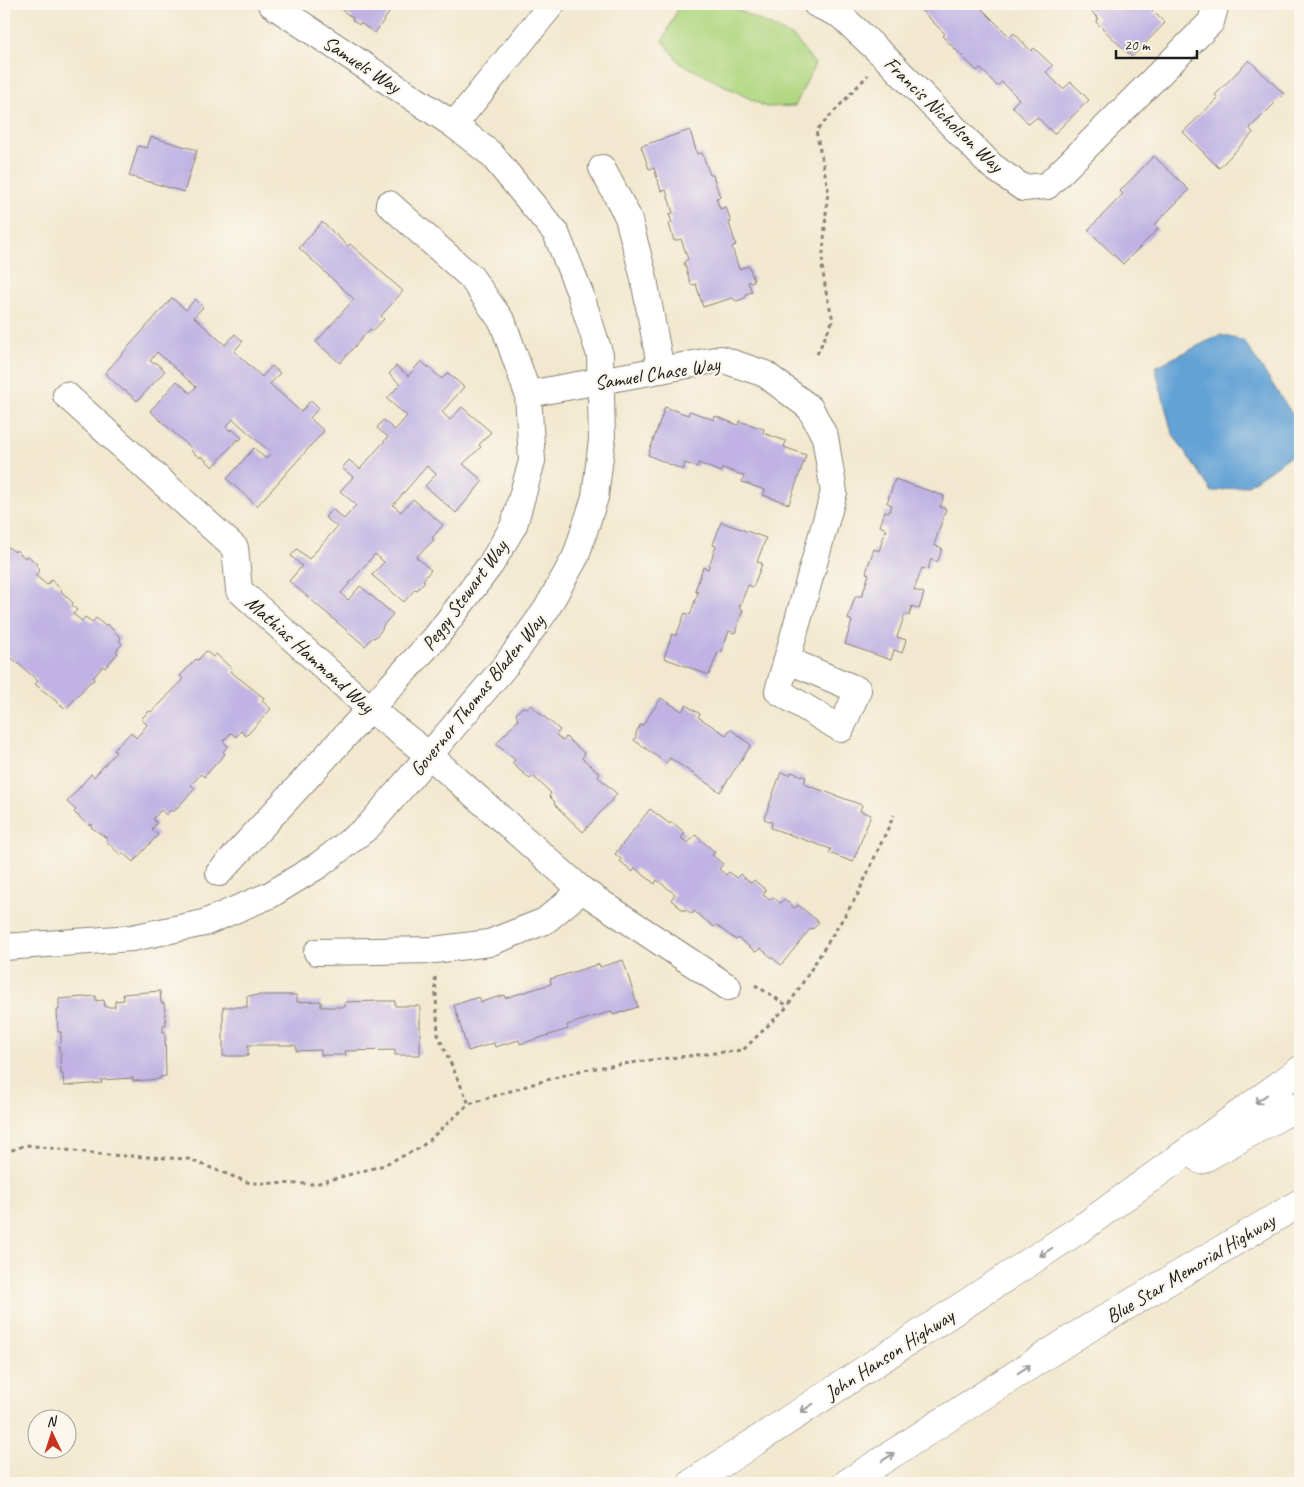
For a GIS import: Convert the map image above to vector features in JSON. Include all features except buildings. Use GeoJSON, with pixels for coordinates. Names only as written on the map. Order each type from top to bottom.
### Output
{"type":"FeatureCollection","features":[{"type":"Feature","properties":{"kind":"highway"},"geometry":{"type":"LineString","coordinates":[[1086,1225],[1300,1070]]}},
{"type":"Feature","properties":{"kind":"highway"},"geometry":{"type":"LineString","coordinates":[[1086,1225],[1300,1105]]}},
{"type":"Feature","properties":{"kind":"highway","name":"Blue Star Memorial Highway"},"geometry":{"type":"LineString","coordinates":[[1079,1334],[1300,1203]]}},
{"type":"Feature","properties":{"kind":"highway"},"geometry":{"type":"LineString","coordinates":[[847,1483],[1079,1334],[1300,1220]]}},
{"type":"Feature","properties":{"kind":"highway","name":"John Hanson Highway"},"geometry":{"type":"LineString","coordinates":[[692,1483],[1086,1225]]}},
{"type":"Feature","properties":{"kind":"street","name":"Samuels Way"},"geometry":{"type":"LineString","coordinates":[[270,4],[454,125]]}},
{"type":"Feature","properties":{"kind":"street"},"geometry":{"type":"LineString","coordinates":[[454,125],[552,4]]}},
{"type":"Feature","properties":{"kind":"street","name":"Francis Nicholson Way"},"geometry":{"type":"LineString","coordinates":[[816,4],[846,10],[885,57],[992,166],[1023,188],[1047,186],[1211,22],[1216,4]]}},
{"type":"Feature","properties":{"kind":"street","name":"Governor Thomas Bladen Way"},"geometry":{"type":"LineString","coordinates":[[4,947],[132,938],[204,923],[270,895],[320,865],[368,827],[512,658],[546,610],[576,556],[595,496],[602,440],[600,355],[580,293],[556,233],[491,154],[454,125]]}},
{"type":"Feature","properties":{"kind":"street"},"geometry":{"type":"LineString","coordinates":[[602,168],[628,217],[644,274],[661,370]]}},
{"type":"Feature","properties":{"kind":"street","name":"Peggy Stewart Way"},"geometry":{"type":"LineString","coordinates":[[219,873],[435,638],[491,564],[514,525],[532,461],[528,394],[503,323],[471,278],[389,204]]}},
{"type":"Feature","properties":{"kind":"street","name":"Samuel Chase Way"},"geometry":{"type":"LineString","coordinates":[[528,394],[721,359],[765,374],[810,408],[825,437],[834,492],[787,660]]}},
{"type":"Feature","properties":{"kind":"street","name":"Mathias Hammond Way"},"geometry":{"type":"LineString","coordinates":[[66,395],[235,548],[239,590],[370,710],[429,755],[582,890],[728,987]]}},
{"type":"Feature","properties":{"kind":"street"},"geometry":{"type":"LineString","coordinates":[[317,952],[434,950],[489,943],[545,921],[582,890]]}},
{"type":"Feature","properties":{"kind":"path"},"geometry":{"type":"LineString","coordinates":[[817,354],[833,320],[822,266],[828,188],[816,131],[885,57]]}},
{"type":"Feature","properties":{"kind":"path"},"geometry":{"type":"LineString","coordinates":[[4,1153],[26,1144],[108,1155],[188,1159],[250,1183],[315,1184],[380,1166],[420,1148],[469,1104],[536,1083],[583,1070],[743,1050],[788,1006],[857,896],[894,815]]}},
{"type":"Feature","properties":{"kind":"path"},"geometry":{"type":"LineString","coordinates":[[434,950],[438,1035],[469,1104]]}},
{"type":"Feature","properties":{"kind":"path"},"geometry":{"type":"LineString","coordinates":[[728,987],[743,978],[788,1006]]}},
{"type":"Feature","properties":{"kind":"green space"},"geometry":{"type":"Polygon","coordinates":[[[680,4],[725,4],[794,37],[815,64],[795,106],[766,107],[680,63],[663,41],[680,4]]]}},
{"type":"Feature","properties":{"kind":"water"},"geometry":{"type":"Polygon","coordinates":[[[1220,335],[1244,341],[1300,426],[1300,433],[1295,453],[1248,485],[1212,492],[1172,433],[1155,367],[1220,335]]]}}]}
